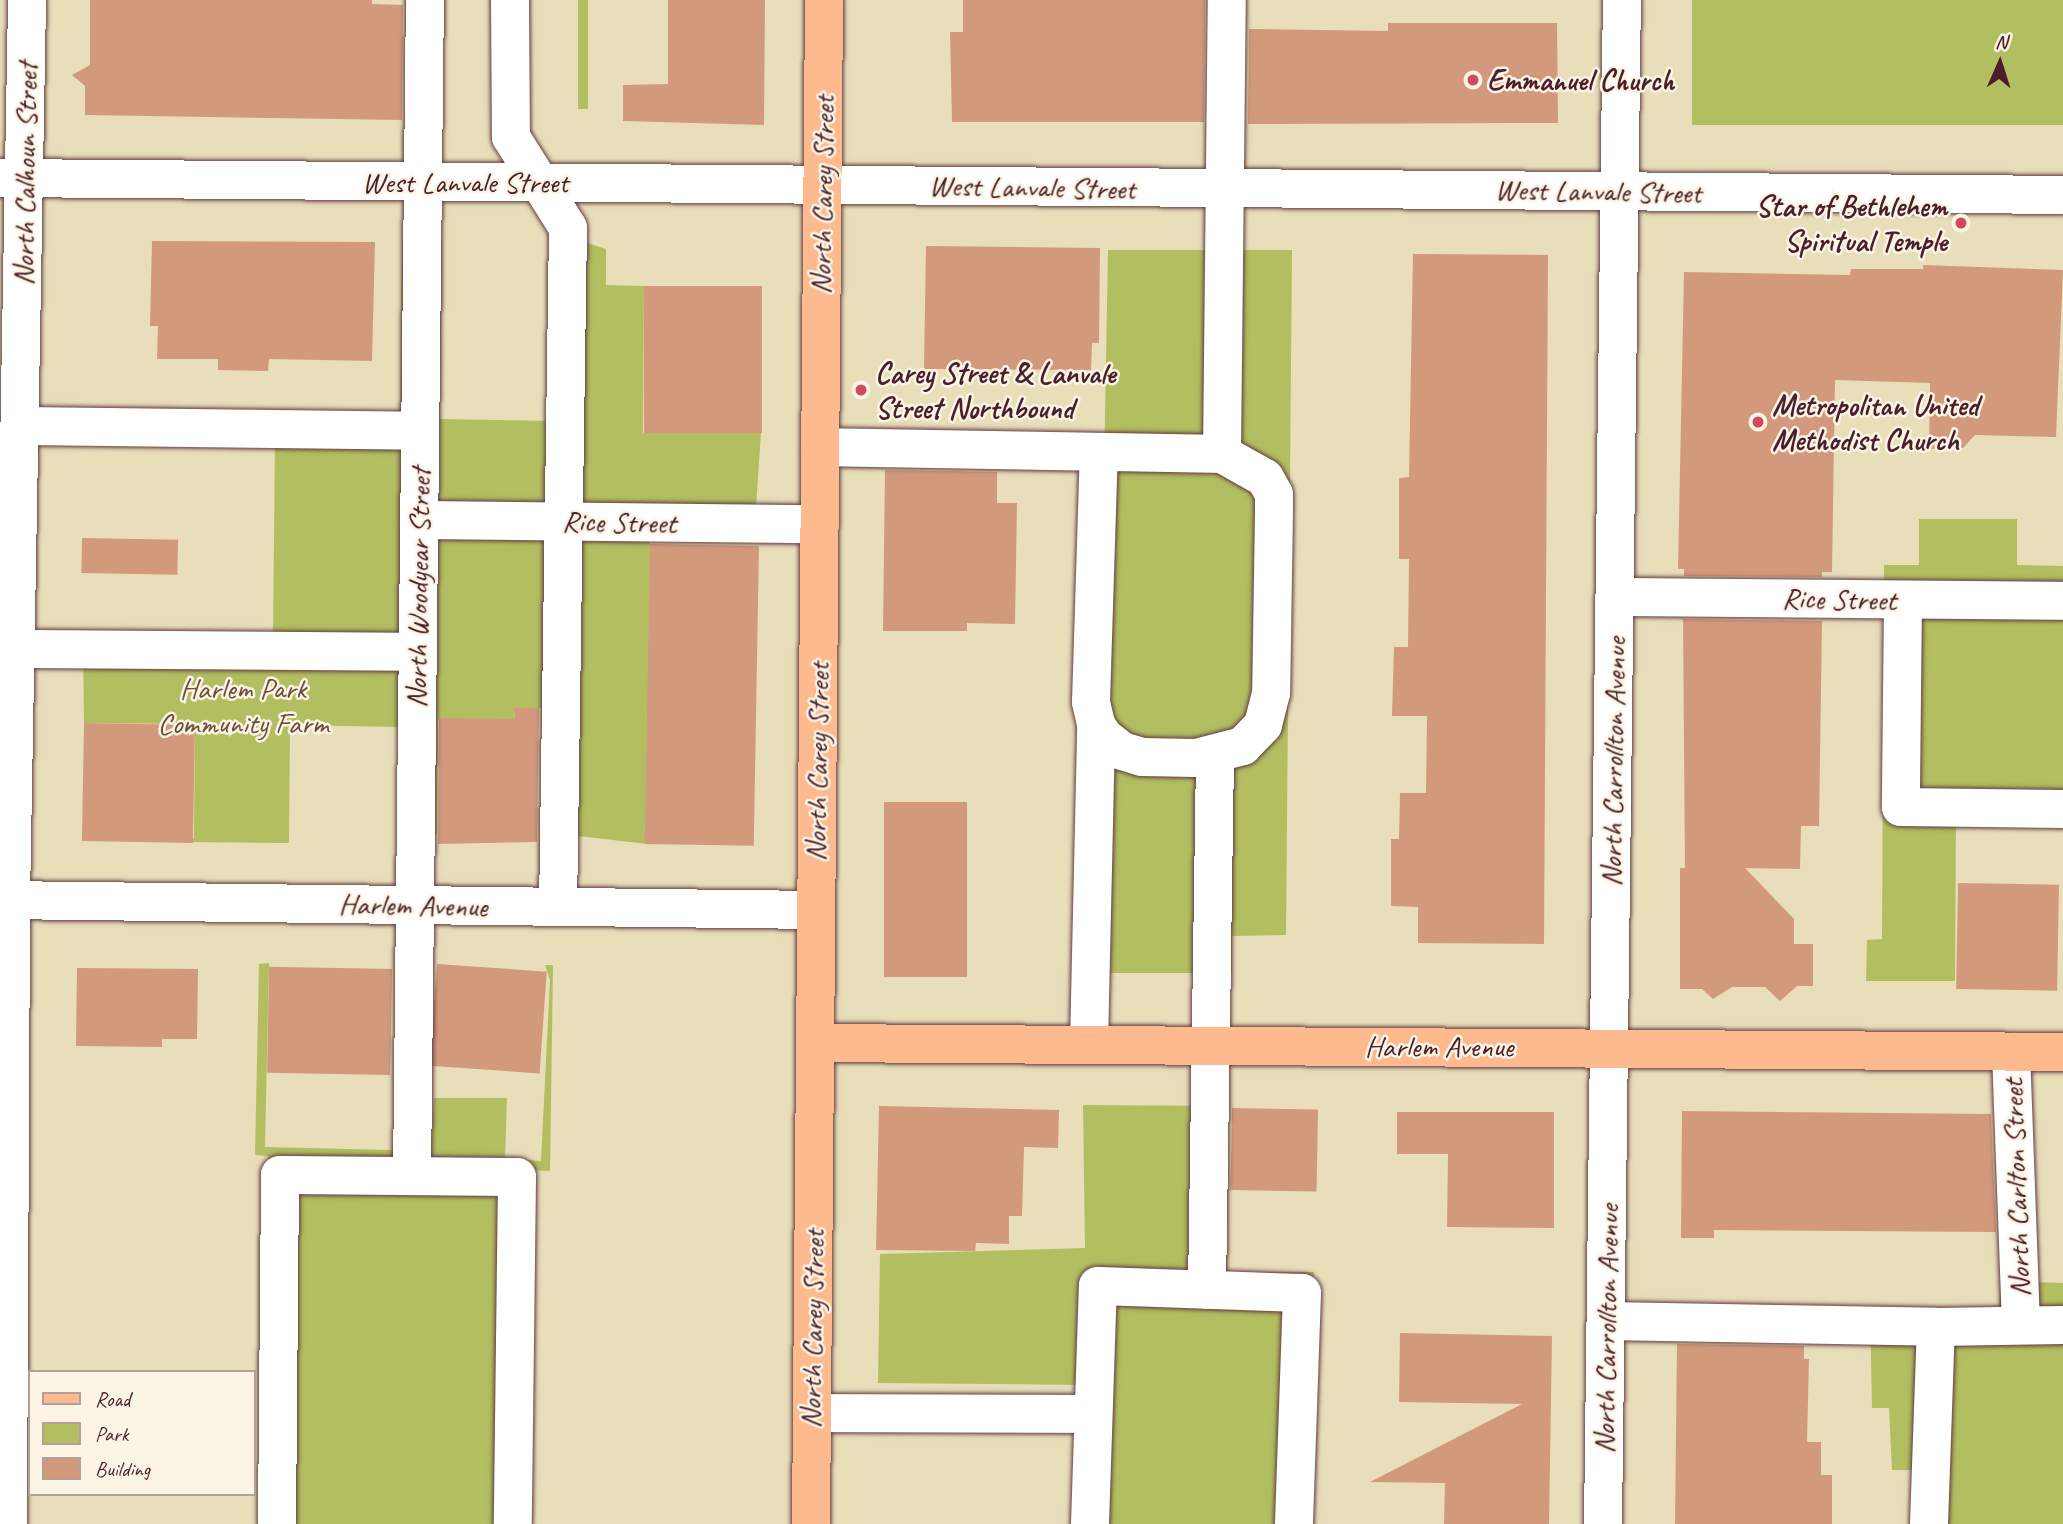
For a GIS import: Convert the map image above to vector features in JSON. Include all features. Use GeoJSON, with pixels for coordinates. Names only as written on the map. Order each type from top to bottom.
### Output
{"type":"FeatureCollection","features":[{"type":"Feature","properties":{"kind":"main road","name":"North Carey Street"},"geometry":{"type":"LineString","coordinates":[[811,1524],[824,0]]}},
{"type":"Feature","properties":{"kind":"main road","name":"Harlem Avenue"},"geometry":{"type":"LineString","coordinates":[[815,1043],[2063,1052]]}},
{"type":"Feature","properties":{"kind":"street","name":"North Calhoun Street"},"geometry":{"type":"LineString","coordinates":[[8,1524],[5,900],[22,426],[13,178],[27,0]]}},
{"type":"Feature","properties":{"kind":"street","name":"North Woodyear Street"},"geometry":{"type":"LineString","coordinates":[[412,1176],[425,0]]}},
{"type":"Feature","properties":{"kind":"street"},"geometry":{"type":"LineString","coordinates":[[510,0],[511,137],[568,228],[566,522],[558,907]]}},
{"type":"Feature","properties":{"kind":"street"},"geometry":{"type":"LineString","coordinates":[[1222,454],[1227,0]]}},
{"type":"Feature","properties":{"kind":"street","name":"North Carrollton Avenue"},"geometry":{"type":"LineString","coordinates":[[1603,1524],[1622,0]]}},
{"type":"Feature","properties":{"kind":"street","name":"West Lanvale Street"},"geometry":{"type":"LineString","coordinates":[[13,178],[2063,195]]}},
{"type":"Feature","properties":{"kind":"street"},"geometry":{"type":"LineString","coordinates":[[22,426],[420,431]]}},
{"type":"Feature","properties":{"kind":"street"},"geometry":{"type":"LineString","coordinates":[[820,447],[1222,454],[1252,467],[1273,494],[1271,693],[1263,725],[1243,746],[1215,756],[1142,757],[1122,751],[1104,737],[1096,724]]}},
{"type":"Feature","properties":{"kind":"street"},"geometry":{"type":"LineString","coordinates":[[1089,1044],[1096,724],[1091,702],[1099,452]]}},
{"type":"Feature","properties":{"kind":"street","name":"Rice Street"},"geometry":{"type":"LineString","coordinates":[[419,520],[820,524]]}},
{"type":"Feature","properties":{"kind":"street","name":"Rice Street"},"geometry":{"type":"LineString","coordinates":[[1615,597],[2063,601]]}},
{"type":"Feature","properties":{"kind":"street"},"geometry":{"type":"LineString","coordinates":[[1903,600],[1901,807],[2063,809]]}},
{"type":"Feature","properties":{"kind":"street"},"geometry":{"type":"LineString","coordinates":[[16,649],[418,652]]}},
{"type":"Feature","properties":{"kind":"street"},"geometry":{"type":"LineString","coordinates":[[1208,1290],[1215,756]]}},
{"type":"Feature","properties":{"kind":"street","name":"Harlem Avenue"},"geometry":{"type":"LineString","coordinates":[[5,900],[816,910]]}},
{"type":"Feature","properties":{"kind":"street","name":"North Carlton Street"},"geometry":{"type":"LineString","coordinates":[[2011,1052],[2021,1324]]}},
{"type":"Feature","properties":{"kind":"street"},"geometry":{"type":"LineString","coordinates":[[277,1524],[280,1175],[517,1177],[513,1524]]}},
{"type":"Feature","properties":{"kind":"street"},"geometry":{"type":"LineString","coordinates":[[1090,1524],[1098,1286],[1302,1293],[1294,1524]]}},
{"type":"Feature","properties":{"kind":"street"},"geometry":{"type":"LineString","coordinates":[[1606,1321],[1936,1327],[2063,1325]]}},
{"type":"Feature","properties":{"kind":"street"},"geometry":{"type":"LineString","coordinates":[[1929,1524],[1936,1327]]}},
{"type":"Feature","properties":{"kind":"street"},"geometry":{"type":"LineString","coordinates":[[811,1413],[1093,1414]]}},
{"type":"Feature","properties":{"kind":"green space"},"geometry":{"type":"Polygon","coordinates":[[[578,0],[588,0],[588,109],[578,109],[578,0]]]}},
{"type":"Feature","properties":{"kind":"green space"},"geometry":{"type":"Polygon","coordinates":[[[1692,0],[2063,0],[2063,125],[1692,125],[1692,0]]]}},
{"type":"Feature","properties":{"kind":"green space","name":"Harlem Park Community Farm"},"geometry":{"type":"Polygon","coordinates":[[[402,239],[442,241],[440,419],[553,421],[578,240],[606,249],[606,285],[644,286],[643,433],[761,432],[754,538],[650,540],[647,844],[570,835],[552,708],[514,708],[515,720],[438,719],[437,834],[398,833],[398,727],[290,725],[289,843],[189,842],[194,838],[195,724],[84,723],[83,638],[273,635],[275,439],[400,421],[402,239]]]}},
{"type":"Feature","properties":{"kind":"green space"},"geometry":{"type":"Polygon","coordinates":[[[1108,250],[1292,250],[1286,935],[1232,936],[1232,973],[1095,973],[1108,250]]]}},
{"type":"Feature","properties":{"kind":"green space"},"geometry":{"type":"Polygon","coordinates":[[[1919,519],[2017,519],[2017,565],[2063,566],[2063,811],[1956,810],[1955,981],[1866,981],[1867,940],[1882,939],[1884,565],[1919,565],[1919,519]]]}},
{"type":"Feature","properties":{"kind":"green space"},"geometry":{"type":"Polygon","coordinates":[[[269,963],[265,1147],[431,1151],[434,1098],[507,1098],[505,1159],[541,1161],[550,980],[545,965],[553,965],[550,1171],[526,1170],[522,1524],[265,1524],[268,1156],[255,1155],[259,964],[269,963]]]}},
{"type":"Feature","properties":{"kind":"green space"},"geometry":{"type":"Polygon","coordinates":[[[1083,1105],[1228,1106],[1227,1272],[1314,1272],[1312,1524],[1081,1524],[1086,1385],[878,1383],[880,1254],[1085,1248],[1083,1105]]]}},
{"type":"Feature","properties":{"kind":"green space"},"geometry":{"type":"Polygon","coordinates":[[[2000,1281],[2063,1283],[2063,1524],[1918,1524],[1918,1470],[1892,1470],[1889,1408],[1872,1408],[1870,1308],[1999,1307],[2000,1281]]]}},
{"type":"Feature","properties":{"kind":"building"},"geometry":{"type":"Polygon","coordinates":[[[90,0],[372,0],[372,4],[403,5],[402,120],[85,115],[85,86],[72,75],[90,65],[90,0]]]}},
{"type":"Feature","properties":{"kind":"building"},"geometry":{"type":"Polygon","coordinates":[[[668,0],[765,0],[764,125],[623,121],[623,85],[668,84],[668,0]]]}},
{"type":"Feature","properties":{"kind":"building"},"geometry":{"type":"Polygon","coordinates":[[[963,0],[1205,0],[1204,122],[952,122],[950,32],[963,32],[963,0]]]}},
{"type":"Feature","properties":{"kind":"building"},"geometry":{"type":"Polygon","coordinates":[[[1388,23],[1557,23],[1558,123],[1248,124],[1249,29],[1388,31],[1388,23]]]}},
{"type":"Feature","properties":{"kind":"building"},"geometry":{"type":"Polygon","coordinates":[[[152,241],[375,242],[372,361],[269,359],[268,371],[218,370],[218,359],[157,359],[158,326],[150,326],[152,241]]]}},
{"type":"Feature","properties":{"kind":"building"},"geometry":{"type":"Polygon","coordinates":[[[926,246],[1100,248],[1099,343],[1092,343],[1091,370],[924,369],[926,246]]]}},
{"type":"Feature","properties":{"kind":"building"},"geometry":{"type":"Polygon","coordinates":[[[1413,254],[1548,255],[1544,944],[1418,943],[1418,907],[1391,906],[1391,839],[1399,839],[1400,793],[1426,793],[1427,716],[1392,716],[1394,647],[1408,647],[1409,559],[1399,559],[1399,478],[1409,477],[1413,254]]]}},
{"type":"Feature","properties":{"kind":"building"},"geometry":{"type":"Polygon","coordinates":[[[1923,265],[2063,270],[2056,437],[1975,435],[1963,448],[1929,449],[1930,383],[1835,380],[1832,572],[1822,572],[1822,577],[1684,576],[1684,569],[1678,569],[1684,272],[1850,275],[1851,269],[1923,269],[1923,265]]]}},
{"type":"Feature","properties":{"kind":"building"},"geometry":{"type":"Polygon","coordinates":[[[644,286],[762,286],[762,433],[644,433],[644,286]]]}},
{"type":"Feature","properties":{"kind":"building"},"geometry":{"type":"Polygon","coordinates":[[[885,470],[997,472],[997,503],[1017,503],[1015,624],[967,623],[967,631],[883,631],[885,470]]]}},
{"type":"Feature","properties":{"kind":"building"},"geometry":{"type":"Polygon","coordinates":[[[82,538],[178,540],[177,575],[81,573],[82,538]]]}},
{"type":"Feature","properties":{"kind":"building"},"geometry":{"type":"Polygon","coordinates":[[[650,544],[759,546],[754,846],[645,844],[650,544]]]}},
{"type":"Feature","properties":{"kind":"building"},"geometry":{"type":"Polygon","coordinates":[[[1683,619],[1822,621],[1819,826],[1801,826],[1800,869],[1745,868],[1794,919],[1794,944],[1813,944],[1813,986],[1797,986],[1780,1001],[1765,987],[1732,987],[1713,999],[1702,989],[1680,989],[1680,868],[1685,868],[1683,619]]]}},
{"type":"Feature","properties":{"kind":"building"},"geometry":{"type":"Polygon","coordinates":[[[514,708],[539,708],[537,842],[438,844],[439,718],[515,719],[514,708]]]}},
{"type":"Feature","properties":{"kind":"building"},"geometry":{"type":"Polygon","coordinates":[[[84,723],[195,725],[193,843],[82,841],[84,723]]]}},
{"type":"Feature","properties":{"kind":"building"},"geometry":{"type":"Polygon","coordinates":[[[884,802],[967,802],[967,977],[884,977],[884,802]]]}},
{"type":"Feature","properties":{"kind":"building"},"geometry":{"type":"Polygon","coordinates":[[[1958,883],[2059,885],[2057,991],[1956,989],[1958,883]]]}},
{"type":"Feature","properties":{"kind":"building"},"geometry":{"type":"Polygon","coordinates":[[[437,964],[547,972],[540,1073],[430,1066],[437,964]]]}},
{"type":"Feature","properties":{"kind":"building"},"geometry":{"type":"Polygon","coordinates":[[[269,967],[392,969],[390,1075],[267,1073],[269,967]]]}},
{"type":"Feature","properties":{"kind":"building"},"geometry":{"type":"Polygon","coordinates":[[[77,968],[198,969],[197,1039],[162,1039],[162,1047],[76,1046],[77,968]]]}},
{"type":"Feature","properties":{"kind":"building"},"geometry":{"type":"Polygon","coordinates":[[[879,1106],[1059,1110],[1058,1148],[1024,1147],[1022,1216],[1009,1216],[1009,1244],[976,1243],[975,1251],[876,1250],[879,1106]]]}},
{"type":"Feature","properties":{"kind":"building"},"geometry":{"type":"Polygon","coordinates":[[[1232,1108],[1318,1110],[1317,1191],[1231,1190],[1232,1108]]]}},
{"type":"Feature","properties":{"kind":"building"},"geometry":{"type":"Polygon","coordinates":[[[1682,1111],[1991,1114],[1996,1232],[1714,1230],[1714,1238],[1681,1238],[1682,1111]]]}},
{"type":"Feature","properties":{"kind":"building"},"geometry":{"type":"Polygon","coordinates":[[[1397,1112],[1554,1112],[1554,1228],[1447,1227],[1448,1154],[1397,1154],[1397,1112]]]}},
{"type":"Feature","properties":{"kind":"building"},"geometry":{"type":"Polygon","coordinates":[[[1400,1333],[1552,1336],[1549,1524],[1444,1524],[1445,1483],[1370,1482],[1522,1404],[1399,1402],[1400,1333]]]}},
{"type":"Feature","properties":{"kind":"building"},"geometry":{"type":"Polygon","coordinates":[[[1677,1344],[1804,1346],[1804,1359],[1809,1359],[1807,1442],[1821,1442],[1821,1475],[1832,1475],[1832,1524],[1675,1524],[1677,1344]]]}},
{"type":"Feature","properties":{"kind":"place","name":"Emmanuel Church"},"geometry":{"type":"Point","coordinates":[1473,80]}},
{"type":"Feature","properties":{"kind":"place","name":"Star of Bethlehem Spiritual Temple"},"geometry":{"type":"Point","coordinates":[1961,223]}},
{"type":"Feature","properties":{"kind":"place","name":"Carey Street & Lanvale Street Northbound"},"geometry":{"type":"Point","coordinates":[861,390]}},
{"type":"Feature","properties":{"kind":"place","name":"Metropolitan United Methodist Church"},"geometry":{"type":"Point","coordinates":[1758,422]}}]}
